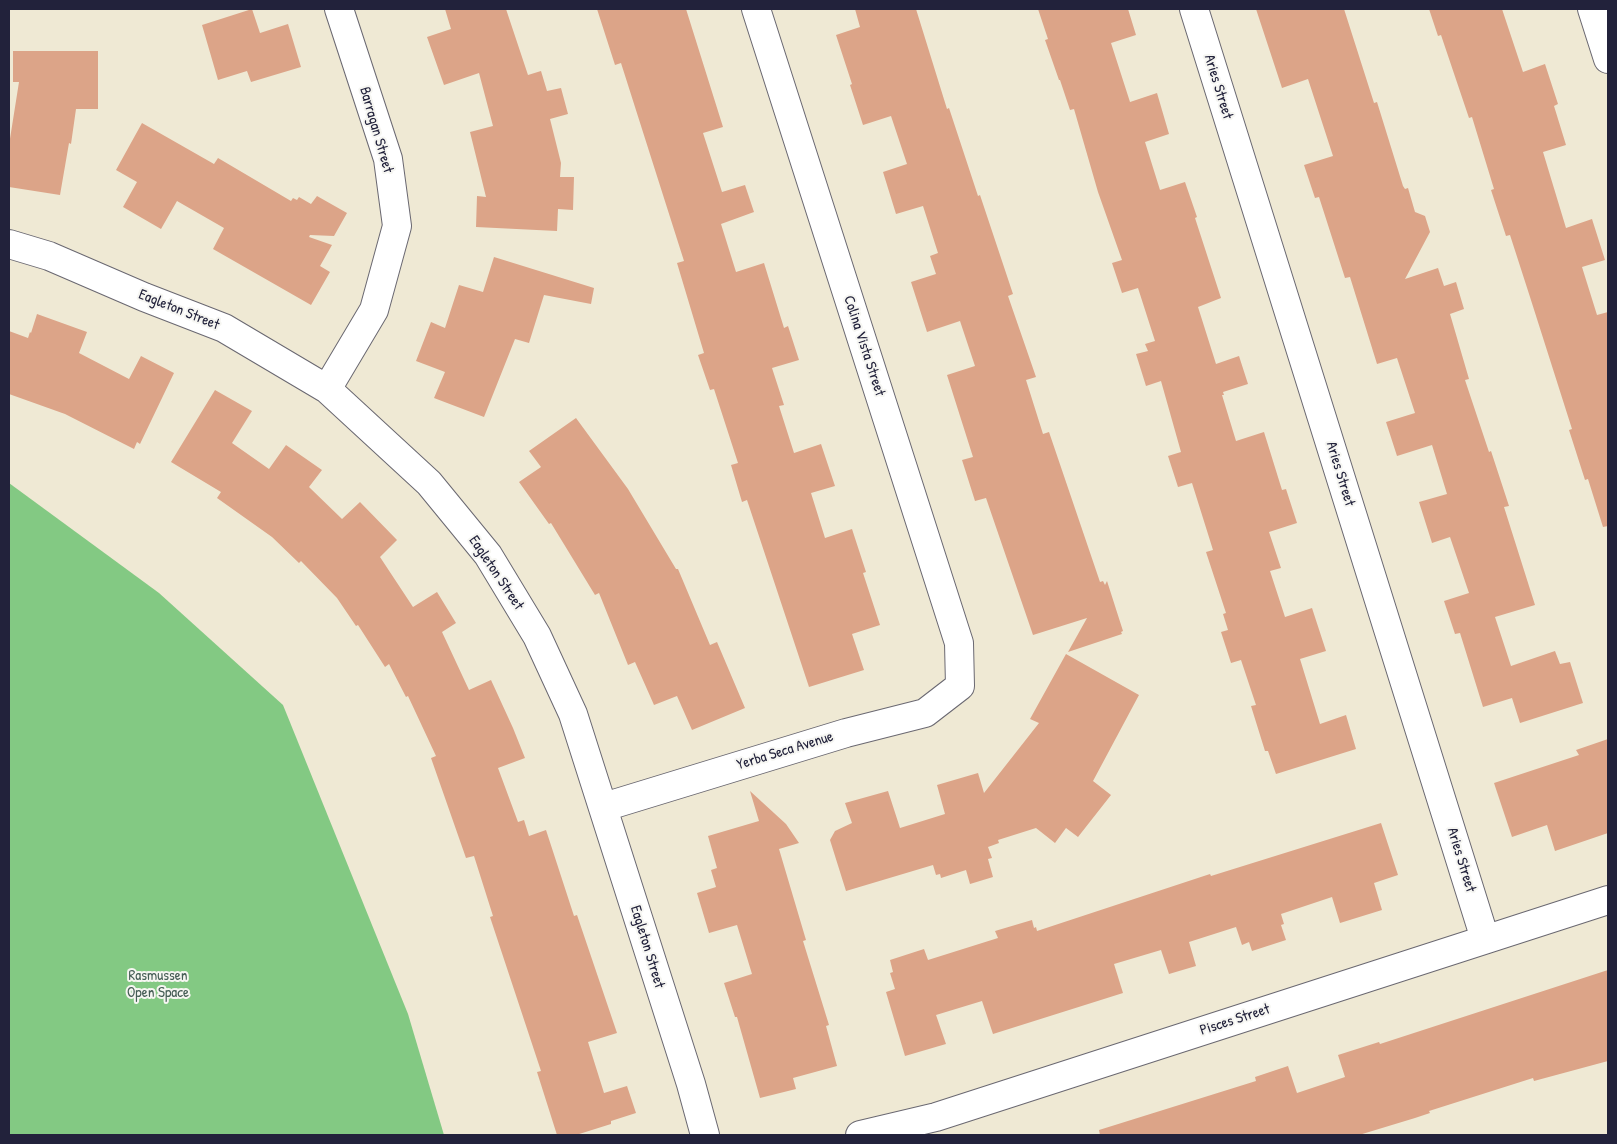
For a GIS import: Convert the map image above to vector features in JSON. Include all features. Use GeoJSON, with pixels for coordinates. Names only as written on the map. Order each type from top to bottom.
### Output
{"type":"FeatureCollection","features":[{"type":"Feature","properties":{"kind":"street","name":"Barragan Street"},"geometry":{"type":"LineString","coordinates":[[327,388],[374,310],[397,226],[388,159],[339,9]]}},
{"type":"Feature","properties":{"kind":"street","name":"Colina Vista Street"},"geometry":{"type":"LineString","coordinates":[[756,9],[959,643],[960,686]]}},
{"type":"Feature","properties":{"kind":"street","name":"Aries Street"},"geometry":{"type":"LineString","coordinates":[[1194,9],[1485,939]]}},
{"type":"Feature","properties":{"kind":"street"},"geometry":{"type":"LineString","coordinates":[[1592,9],[1608,60]]}},
{"type":"Feature","properties":{"kind":"street","name":"Eagleton Street"},"geometry":{"type":"LineString","coordinates":[[9,244],[49,256],[144,297],[224,328],[327,388],[429,483],[488,555],[537,636],[573,714],[691,1084],[705,1135]]}},
{"type":"Feature","properties":{"kind":"street","name":"Yerba Seca Avenue"},"geometry":{"type":"LineString","coordinates":[[604,807],[846,733],[925,713],[960,686]]}},
{"type":"Feature","properties":{"kind":"street","name":"Pisces Street"},"geometry":{"type":"LineString","coordinates":[[860,1135],[936,1117],[1608,900]]}},
{"type":"Feature","properties":{"kind":"green space","name":"Rasmussen Open Space"},"geometry":{"type":"Polygon","coordinates":[[[9,483],[159,593],[283,705],[408,1014],[444,1135],[9,1135],[9,483]]]}},
{"type":"Feature","properties":{"kind":"building"},"geometry":{"type":"Polygon","coordinates":[[[252,9],[260,33],[288,24],[301,67],[251,82],[247,71],[218,80],[202,25],[252,9]]]}},
{"type":"Feature","properties":{"kind":"building"},"geometry":{"type":"Polygon","coordinates":[[[445,9],[506,9],[528,75],[541,71],[547,91],[561,88],[568,114],[550,119],[561,163],[560,177],[574,177],[573,210],[558,209],[557,231],[476,227],[477,196],[486,197],[470,132],[493,126],[479,73],[444,85],[427,37],[451,29],[445,9]]]}},
{"type":"Feature","properties":{"kind":"building"},"geometry":{"type":"Polygon","coordinates":[[[597,9],[686,9],[723,127],[703,133],[722,192],[745,185],[754,212],[721,224],[736,272],[764,263],[784,328],[788,326],[799,360],[772,368],[784,405],[779,406],[794,453],[821,444],[835,486],[811,493],[825,538],[852,529],[866,572],[863,573],[880,625],[852,634],[864,670],[809,687],[747,500],[742,502],[731,465],[738,463],[714,389],[710,390],[698,355],[704,353],[677,263],[684,261],[621,63],[615,65],[597,9]]]}},
{"type":"Feature","properties":{"kind":"building"},"geometry":{"type":"Polygon","coordinates":[[[855,9],[916,9],[947,109],[949,108],[1013,294],[1008,296],[1036,377],[1026,380],[1043,434],[1049,432],[1100,582],[1103,581],[1105,585],[1107,581],[1123,631],[1121,632],[1122,634],[1068,652],[1087,618],[1033,635],[986,498],[975,501],[962,460],[973,457],[947,375],[975,366],[960,321],[927,332],[911,282],[936,274],[930,256],[938,253],[923,206],[896,214],[883,172],[907,164],[891,116],[863,125],[836,35],[860,27],[855,9]]]}},
{"type":"Feature","properties":{"kind":"building"},"geometry":{"type":"Polygon","coordinates":[[[1038,9],[1128,9],[1136,35],[1111,43],[1130,102],[1157,93],[1169,134],[1145,142],[1160,190],[1185,182],[1221,298],[1198,307],[1216,364],[1239,356],[1248,384],[1223,392],[1224,395],[1222,395],[1236,441],[1264,432],[1282,490],[1286,489],[1297,523],[1269,532],[1281,568],[1270,571],[1285,617],[1312,608],[1326,651],[1300,659],[1320,724],[1346,715],[1356,749],[1276,774],[1268,751],[1265,751],[1251,706],[1256,705],[1241,660],[1231,663],[1221,632],[1228,630],[1223,614],[1226,613],[1206,552],[1213,550],[1192,483],[1178,487],[1168,456],[1181,452],[1161,381],[1146,386],[1136,354],[1148,351],[1145,344],[1155,341],[1138,288],[1122,293],[1112,263],[1122,260],[1098,192],[1074,109],[1070,110],[1045,40],[1048,39],[1038,9]]]}},
{"type":"Feature","properties":{"kind":"building"},"geometry":{"type":"Polygon","coordinates":[[[1256,9],[1344,9],[1374,103],[1377,102],[1403,186],[1405,189],[1408,188],[1415,212],[1425,216],[1430,232],[1405,279],[1438,268],[1444,286],[1456,282],[1464,309],[1450,314],[1469,379],[1465,380],[1509,506],[1504,507],[1535,605],[1495,617],[1511,666],[1555,651],[1560,664],[1570,662],[1583,703],[1520,723],[1512,698],[1483,707],[1460,633],[1455,634],[1444,601],[1469,593],[1450,537],[1432,543],[1419,502],[1447,494],[1432,445],[1397,456],[1386,422],[1415,413],[1397,358],[1377,364],[1350,277],[1345,278],[1319,197],[1315,198],[1304,165],[1333,156],[1308,79],[1282,88],[1256,9]]]}},
{"type":"Feature","properties":{"kind":"building"},"geometry":{"type":"Polygon","coordinates":[[[1429,9],[1502,9],[1523,72],[1545,64],[1558,104],[1554,106],[1566,145],[1543,152],[1566,228],[1592,219],[1605,260],[1582,267],[1597,315],[1608,312],[1608,526],[1603,527],[1588,479],[1585,480],[1569,430],[1572,429],[1510,235],[1506,236],[1491,190],[1494,189],[1472,117],[1469,118],[1441,35],[1438,36],[1429,9]]]}},
{"type":"Feature","properties":{"kind":"building"},"geometry":{"type":"Polygon","coordinates":[[[13,51],[98,51],[98,109],[76,109],[60,195],[9,187],[9,145],[19,82],[13,82],[13,51]]]}},
{"type":"Feature","properties":{"kind":"building"},"geometry":{"type":"Polygon","coordinates":[[[142,123],[214,164],[218,158],[291,201],[293,198],[297,200],[299,197],[311,204],[317,196],[347,213],[334,236],[310,235],[309,237],[332,245],[320,266],[330,272],[311,305],[213,249],[224,228],[177,201],[161,229],[123,207],[137,182],[116,170],[142,123]]]}},
{"type":"Feature","properties":{"kind":"building"},"geometry":{"type":"Polygon","coordinates":[[[494,257],[594,288],[591,304],[544,295],[529,343],[515,339],[484,417],[434,398],[445,372],[416,361],[431,322],[445,328],[459,285],[483,292],[494,257]]]}},
{"type":"Feature","properties":{"kind":"building"},"geometry":{"type":"Polygon","coordinates":[[[37,314],[87,332],[79,353],[129,379],[141,356],[174,373],[140,444],[137,442],[134,449],[65,414],[9,394],[9,331],[28,338],[37,314]]]}},
{"type":"Feature","properties":{"kind":"building"},"geometry":{"type":"Polygon","coordinates":[[[215,390],[252,411],[232,443],[269,469],[286,445],[322,470],[309,487],[342,519],[360,502],[397,540],[380,557],[413,607],[437,592],[456,623],[442,632],[469,690],[491,680],[525,758],[498,768],[518,822],[524,820],[529,836],[546,830],[574,916],[577,915],[617,1033],[588,1042],[604,1093],[627,1086],[636,1113],[611,1121],[611,1124],[576,1135],[557,1135],[537,1072],[541,1071],[490,917],[493,916],[474,856],[466,858],[431,758],[436,756],[408,696],[406,697],[389,664],[385,667],[358,625],[356,626],[337,598],[301,561],[299,563],[272,537],[217,498],[221,492],[171,462],[215,390]]]}},
{"type":"Feature","properties":{"kind":"building"},"geometry":{"type":"Polygon","coordinates":[[[576,418],[628,489],[676,569],[678,569],[710,645],[717,642],[745,708],[692,730],[677,696],[654,705],[635,662],[628,665],[599,593],[595,595],[551,523],[549,524],[519,482],[541,467],[529,451],[576,418]]]}},
{"type":"Feature","properties":{"kind":"building"},"geometry":{"type":"Polygon","coordinates":[[[1066,654],[1139,695],[1093,781],[1111,795],[1078,837],[1066,828],[1055,843],[1036,828],[998,840],[999,843],[988,847],[992,858],[988,859],[993,877],[970,884],[966,870],[941,878],[940,874],[936,875],[933,865],[846,891],[830,840],[835,831],[852,823],[845,803],[888,791],[900,828],[945,814],[937,785],[978,773],[984,793],[1039,723],[1030,719],[1066,654]]]}},
{"type":"Feature","properties":{"kind":"building"},"geometry":{"type":"Polygon","coordinates":[[[1608,739],[1608,833],[1555,851],[1547,825],[1512,837],[1494,783],[1579,755],[1576,750],[1608,739]]]}},
{"type":"Feature","properties":{"kind":"building"},"geometry":{"type":"Polygon","coordinates":[[[750,791],[786,824],[799,843],[779,849],[806,940],[803,941],[829,1025],[826,1026],[837,1066],[793,1078],[796,1089],[760,1098],[737,1017],[735,1017],[724,983],[752,974],[737,925],[709,933],[697,893],[716,887],[711,870],[717,868],[708,836],[759,821],[750,791]]]}},
{"type":"Feature","properties":{"kind":"building"},"geometry":{"type":"Polygon","coordinates":[[[1381,823],[1398,875],[1374,883],[1382,910],[1340,923],[1332,897],[1281,914],[1284,924],[1281,925],[1286,940],[1252,951],[1249,942],[1242,945],[1236,927],[1189,942],[1196,966],[1169,974],[1161,950],[1114,964],[1123,993],[993,1034],[982,1001],[936,1015],[946,1044],[905,1056],[886,992],[895,989],[890,973],[893,972],[890,960],[924,949],[928,960],[998,938],[995,931],[1032,920],[1037,931],[1210,874],[1211,876],[1381,823]]]}},
{"type":"Feature","properties":{"kind":"building"},"geometry":{"type":"Polygon","coordinates":[[[1608,970],[1608,1061],[1534,1081],[1533,1078],[1359,1135],[1100,1135],[1099,1130],[1256,1081],[1255,1077],[1288,1066],[1297,1093],[1345,1077],[1338,1055],[1379,1042],[1380,1044],[1608,970]]]}}]}
